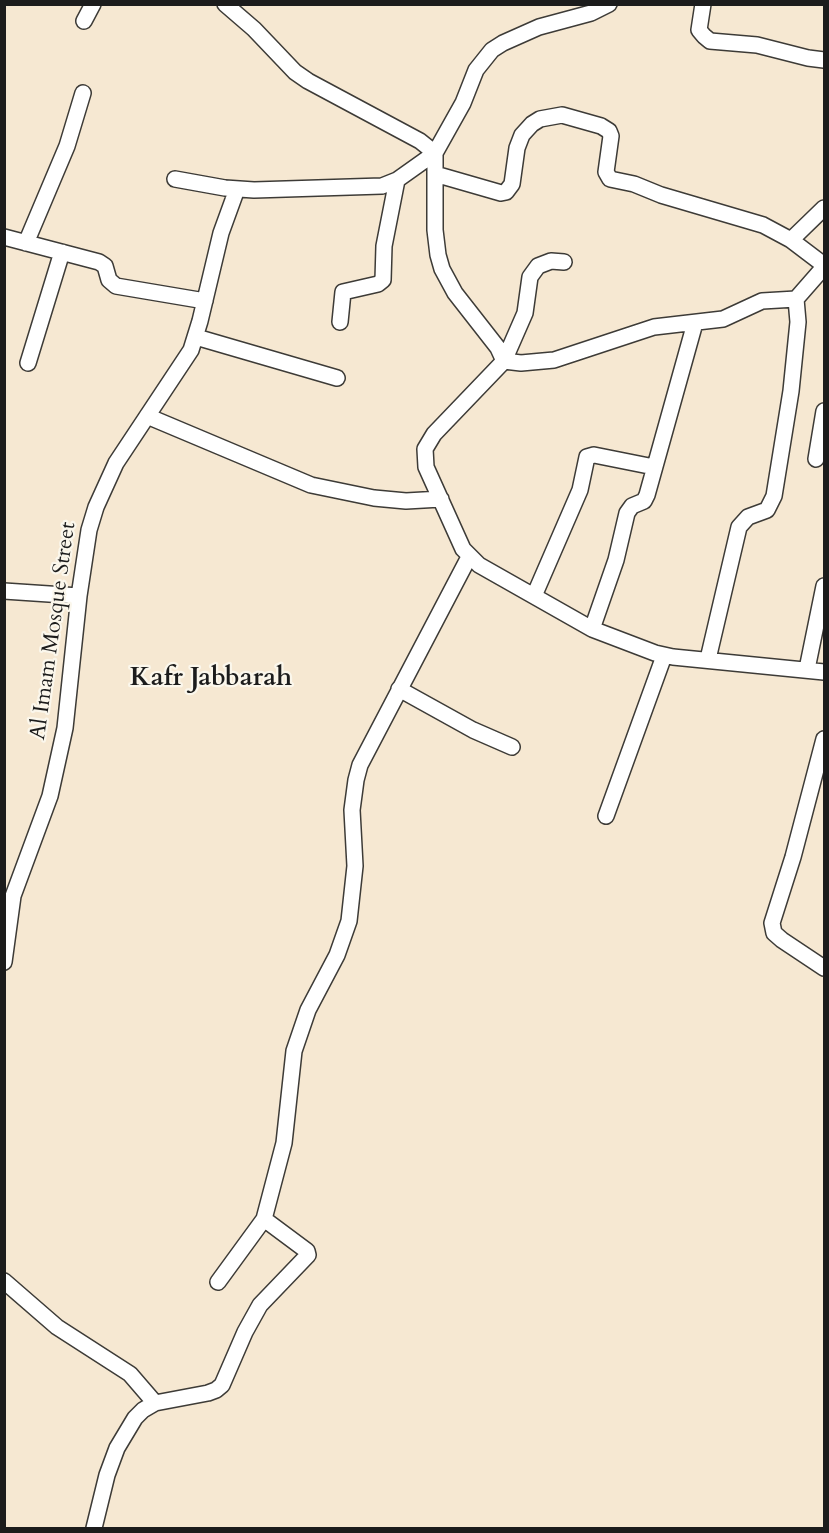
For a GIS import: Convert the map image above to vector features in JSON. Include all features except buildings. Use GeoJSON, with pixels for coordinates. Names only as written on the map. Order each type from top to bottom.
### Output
{"type":"FeatureCollection","features":[{"type":"Feature","properties":{"kind":"street"},"geometry":{"type":"LineString","coordinates":[[84,21],[93,4]]}},
{"type":"Feature","properties":{"kind":"street"},"geometry":{"type":"LineString","coordinates":[[225,4],[254,29],[295,72],[420,141],[435,153]]}},
{"type":"Feature","properties":{"kind":"street"},"geometry":{"type":"LineString","coordinates":[[175,179],[237,189],[369,187],[382,186],[397,180],[435,153],[463,103],[476,70],[492,50],[539,27],[591,13],[609,4]]}},
{"type":"Feature","properties":{"kind":"street"},"geometry":{"type":"LineString","coordinates":[[703,4],[699,30],[710,40],[757,45],[825,60]]}},
{"type":"Feature","properties":{"kind":"street"},"geometry":{"type":"LineString","coordinates":[[26,243],[67,146],[83,93]]}},
{"type":"Feature","properties":{"kind":"street"},"geometry":{"type":"LineString","coordinates":[[435,174],[501,193],[506,192],[512,184],[517,148],[522,135],[540,119],[562,115],[601,126],[609,131],[611,136],[606,172],[610,179],[633,184],[661,195],[763,225],[791,240],[825,266],[796,299],[762,301],[729,318],[654,327],[554,360],[521,363],[504,361]]}},
{"type":"Feature","properties":{"kind":"street"},"geometry":{"type":"LineString","coordinates":[[435,153],[435,230],[442,269],[455,293],[498,348],[504,361]]}},
{"type":"Feature","properties":{"kind":"street"},"geometry":{"type":"LineString","coordinates":[[340,322],[343,292],[378,284],[383,280],[384,246],[397,180]]}},
{"type":"Feature","properties":{"kind":"street","name":"Al Imam Mosque Street"},"geometry":{"type":"LineString","coordinates":[[4,962],[13,897],[50,796],[65,728],[89,530],[96,507],[117,463],[182,364],[196,337],[221,233],[237,189]]}},
{"type":"Feature","properties":{"kind":"street"},"geometry":{"type":"LineString","coordinates":[[791,240],[825,208]]}},
{"type":"Feature","properties":{"kind":"street"},"geometry":{"type":"LineString","coordinates":[[4,237],[103,264],[109,280],[116,286],[205,301]]}},
{"type":"Feature","properties":{"kind":"street"},"geometry":{"type":"LineString","coordinates":[[28,363],[62,252]]}},
{"type":"Feature","properties":{"kind":"street"},"geometry":{"type":"LineString","coordinates":[[564,262],[551,261],[538,266],[530,277],[525,313],[504,361],[428,441],[424,458],[463,549],[479,565],[592,629],[664,656],[825,672]]}},
{"type":"Feature","properties":{"kind":"street"},"geometry":{"type":"LineString","coordinates":[[708,660],[740,527],[747,518],[767,510],[774,496],[791,391],[798,322],[796,299]]}},
{"type":"Feature","properties":{"kind":"street"},"geometry":{"type":"LineString","coordinates":[[592,629],[616,560],[627,513],[632,506],[644,501],[695,323]]}},
{"type":"Feature","properties":{"kind":"street"},"geometry":{"type":"LineString","coordinates":[[196,337],[337,378]]}},
{"type":"Feature","properties":{"kind":"street"},"geometry":{"type":"LineString","coordinates":[[816,459],[825,411]]}},
{"type":"Feature","properties":{"kind":"street"},"geometry":{"type":"LineString","coordinates":[[147,416],[280,474],[311,485],[374,498],[406,501],[441,499]]}},
{"type":"Feature","properties":{"kind":"street"},"geometry":{"type":"LineString","coordinates":[[534,596],[580,490],[587,458],[594,455],[654,467]]}},
{"type":"Feature","properties":{"kind":"street"},"geometry":{"type":"LineString","coordinates":[[218,1282],[264,1219],[284,1143],[294,1051],[308,1010],[337,955],[349,921],[355,866],[352,810],[356,780],[366,751],[469,557]]}},
{"type":"Feature","properties":{"kind":"street"},"geometry":{"type":"LineString","coordinates":[[807,669],[825,586]]}},
{"type":"Feature","properties":{"kind":"street"},"geometry":{"type":"LineString","coordinates":[[4,591],[80,596]]}},
{"type":"Feature","properties":{"kind":"street"},"geometry":{"type":"LineString","coordinates":[[606,816],[664,656]]}},
{"type":"Feature","properties":{"kind":"street"},"geometry":{"type":"LineString","coordinates":[[399,689],[473,730],[512,747]]}},
{"type":"Feature","properties":{"kind":"street"},"geometry":{"type":"LineString","coordinates":[[825,739],[793,857],[772,923],[774,933],[825,968]]}},
{"type":"Feature","properties":{"kind":"street"},"geometry":{"type":"LineString","coordinates":[[94,1528],[107,1475],[117,1448],[135,1418],[155,1403],[208,1393],[222,1385],[256,1311],[308,1255],[307,1251],[264,1219]]}},
{"type":"Feature","properties":{"kind":"street"},"geometry":{"type":"LineString","coordinates":[[4,1281],[57,1327],[130,1374],[155,1403]]}},
{"type":"Feature","properties":{"kind":"district","name":"Kafr Jabbarah"},"geometry":{"type":"Point","coordinates":[211,679]}}]}
